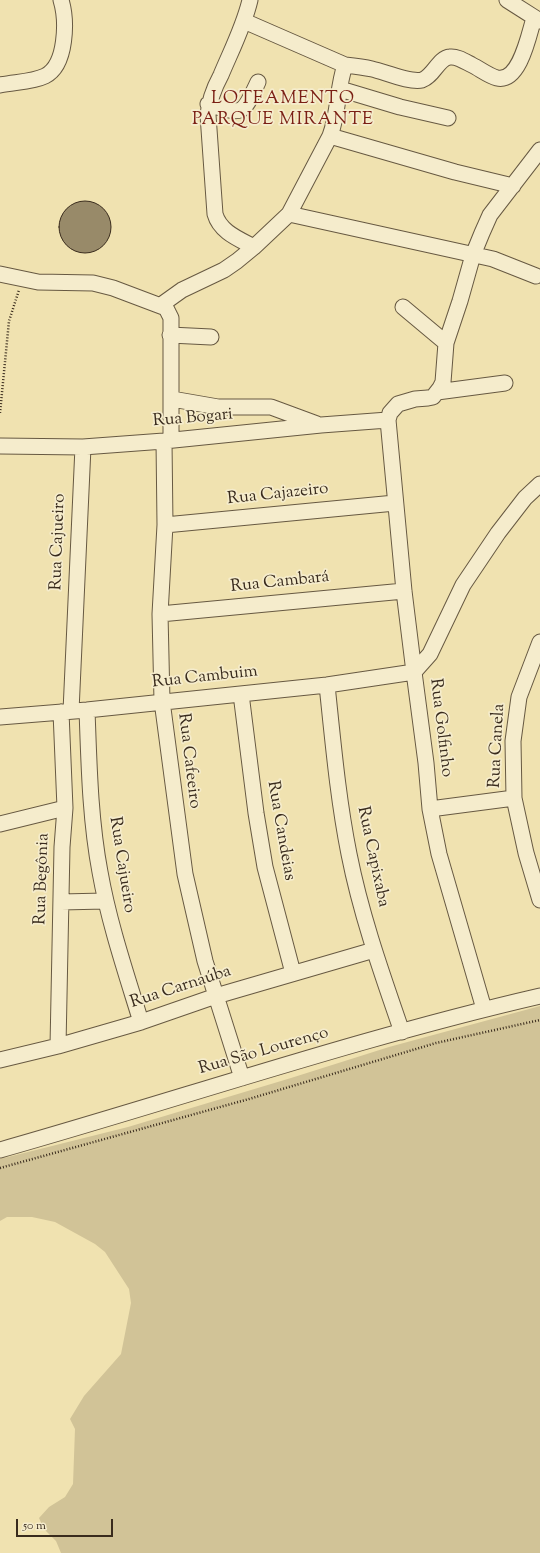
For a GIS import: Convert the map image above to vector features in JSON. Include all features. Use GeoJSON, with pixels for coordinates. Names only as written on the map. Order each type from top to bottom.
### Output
{"type":"FeatureCollection","features":[{"type":"Feature","properties":{"kind":"street"},"geometry":{"type":"LineString","coordinates":[[0,85],[42,77],[53,71],[61,51],[66,17],[61,0]]}},
{"type":"Feature","properties":{"kind":"street"},"geometry":{"type":"LineString","coordinates":[[250,0],[244,21],[213,88],[208,104],[209,143],[217,222],[228,233],[254,247]]}},
{"type":"Feature","properties":{"kind":"street"},"geometry":{"type":"LineString","coordinates":[[244,21],[345,65],[370,69],[415,81],[431,75],[443,60],[450,57],[463,60],[497,78],[505,78],[512,74],[520,61],[537,20],[507,0]]}},
{"type":"Feature","properties":{"kind":"street"},"geometry":{"type":"LineString","coordinates":[[0,274],[22,280],[38,282],[93,283],[113,288],[161,305],[182,290],[224,270],[254,247],[289,214],[330,136],[336,117],[345,65]]}},
{"type":"Feature","properties":{"kind":"street"},"geometry":{"type":"LineString","coordinates":[[208,104],[235,112],[241,111],[246,108],[258,82]]}},
{"type":"Feature","properties":{"kind":"street"},"geometry":{"type":"LineString","coordinates":[[340,89],[400,108],[448,118]]}},
{"type":"Feature","properties":{"kind":"street"},"geometry":{"type":"LineString","coordinates":[[330,136],[455,172],[513,186]]}},
{"type":"Feature","properties":{"kind":"street"},"geometry":{"type":"LineString","coordinates":[[440,387],[446,343],[460,301],[472,255],[490,215],[538,155]]}},
{"type":"Feature","properties":{"kind":"street"},"geometry":{"type":"LineString","coordinates":[[289,214],[472,255],[493,258],[536,276]]}},
{"type":"Feature","properties":{"kind":"street","name":"Rua Cafeeiro"},"geometry":{"type":"LineString","coordinates":[[161,305],[169,312],[171,318],[170,335],[172,399],[168,441],[160,614],[162,701],[185,874],[205,961],[242,1078]]}},
{"type":"Feature","properties":{"kind":"street"},"geometry":{"type":"LineString","coordinates":[[403,307],[446,343]]}},
{"type":"Feature","properties":{"kind":"street"},"geometry":{"type":"LineString","coordinates":[[170,335],[211,337]]}},
{"type":"Feature","properties":{"kind":"street"},"geometry":{"type":"LineString","coordinates":[[414,672],[395,502],[388,420],[390,413],[398,404],[415,399],[428,398],[440,387],[505,383]]}},
{"type":"Feature","properties":{"kind":"street"},"geometry":{"type":"LineString","coordinates":[[172,399],[218,407],[271,407],[321,425]]}},
{"type":"Feature","properties":{"kind":"street","name":"Rua Bogari"},"geometry":{"type":"LineString","coordinates":[[0,446],[82,447],[168,441],[321,425],[388,420]]}},
{"type":"Feature","properties":{"kind":"street","name":"Rua Cajueiro"},"geometry":{"type":"LineString","coordinates":[[66,712],[82,447]]}},
{"type":"Feature","properties":{"kind":"street","name":"Rua Golfinho"},"geometry":{"type":"LineString","coordinates":[[484,1009],[439,854],[430,809],[426,763],[414,672],[430,654],[463,586],[498,533],[525,498],[540,484]]}},
{"type":"Feature","properties":{"kind":"street","name":"Rua Cajazeiro"},"geometry":{"type":"LineString","coordinates":[[165,525],[395,502]]}},
{"type":"Feature","properties":{"kind":"street","name":"Rua Cambará"},"geometry":{"type":"LineString","coordinates":[[160,614],[404,590]]}},
{"type":"Feature","properties":{"kind":"street","name":"Rua Canela"},"geometry":{"type":"LineString","coordinates":[[540,642],[519,697],[514,741],[514,798],[526,853],[540,900]]}},
{"type":"Feature","properties":{"kind":"street","name":"Rua Cambuim"},"geometry":{"type":"LineString","coordinates":[[0,717],[87,710],[327,685],[414,672]]}},
{"type":"Feature","properties":{"kind":"street","name":"Rua Capixaba"},"geometry":{"type":"LineString","coordinates":[[327,685],[340,800],[350,855],[374,950],[402,1032]]}},
{"type":"Feature","properties":{"kind":"street","name":"Rua Candeias"},"geometry":{"type":"LineString","coordinates":[[242,694],[256,813],[265,867],[293,973]]}},
{"type":"Feature","properties":{"kind":"street","name":"Rua Cajueiro"},"geometry":{"type":"LineString","coordinates":[[87,710],[92,806],[99,870],[105,900],[141,1022]]}},
{"type":"Feature","properties":{"kind":"street","name":"Rua Begônia"},"geometry":{"type":"LineString","coordinates":[[58,1046],[61,902],[65,808],[66,712]]}},
{"type":"Feature","properties":{"kind":"street"},"geometry":{"type":"LineString","coordinates":[[430,809],[514,798]]}},
{"type":"Feature","properties":{"kind":"street"},"geometry":{"type":"LineString","coordinates":[[0,824],[65,808]]}},
{"type":"Feature","properties":{"kind":"street"},"geometry":{"type":"LineString","coordinates":[[61,902],[105,900]]}},
{"type":"Feature","properties":{"kind":"street","name":"Rua Carnaúba"},"geometry":{"type":"LineString","coordinates":[[0,1060],[58,1046],[141,1022],[216,996],[374,950]]}},
{"type":"Feature","properties":{"kind":"street","name":"Rua São Lourenço"},"geometry":{"type":"LineString","coordinates":[[0,1150],[402,1032],[484,1009],[540,996]]}},
{"type":"Feature","properties":{"kind":"path"},"geometry":{"type":"LineString","coordinates":[[0,413],[9,320],[22,280]]}},
{"type":"Feature","properties":{"kind":"path"},"geometry":{"type":"LineString","coordinates":[[0,1168],[249,1099],[436,1043],[540,1020]]}},
{"type":"Feature","properties":{"kind":"shaded area"},"geometry":{"type":"Polygon","coordinates":[[[540,1006],[540,1553],[61,1553],[56,1541],[44,1529],[39,1518],[49,1507],[65,1497],[73,1484],[75,1429],[70,1419],[84,1396],[121,1354],[131,1303],[129,1289],[105,1252],[95,1244],[55,1222],[32,1217],[7,1217],[0,1221],[0,1159],[128,1127],[389,1047],[540,1006]]]}},
{"type":"Feature","properties":{"kind":"building"},"geometry":{"type":"Polygon","coordinates":[[[80,201],[90,201],[99,205],[107,213],[111,222],[111,232],[107,241],[99,249],[90,253],[80,253],[71,249],[63,241],[59,232],[59,222],[63,213],[71,205],[80,201]]]}},
{"type":"Feature","properties":{"kind":"district","name":"LOTEAMENTO PARQUE MIRANTE"},"geometry":{"type":"Point","coordinates":[283,110]}}]}
